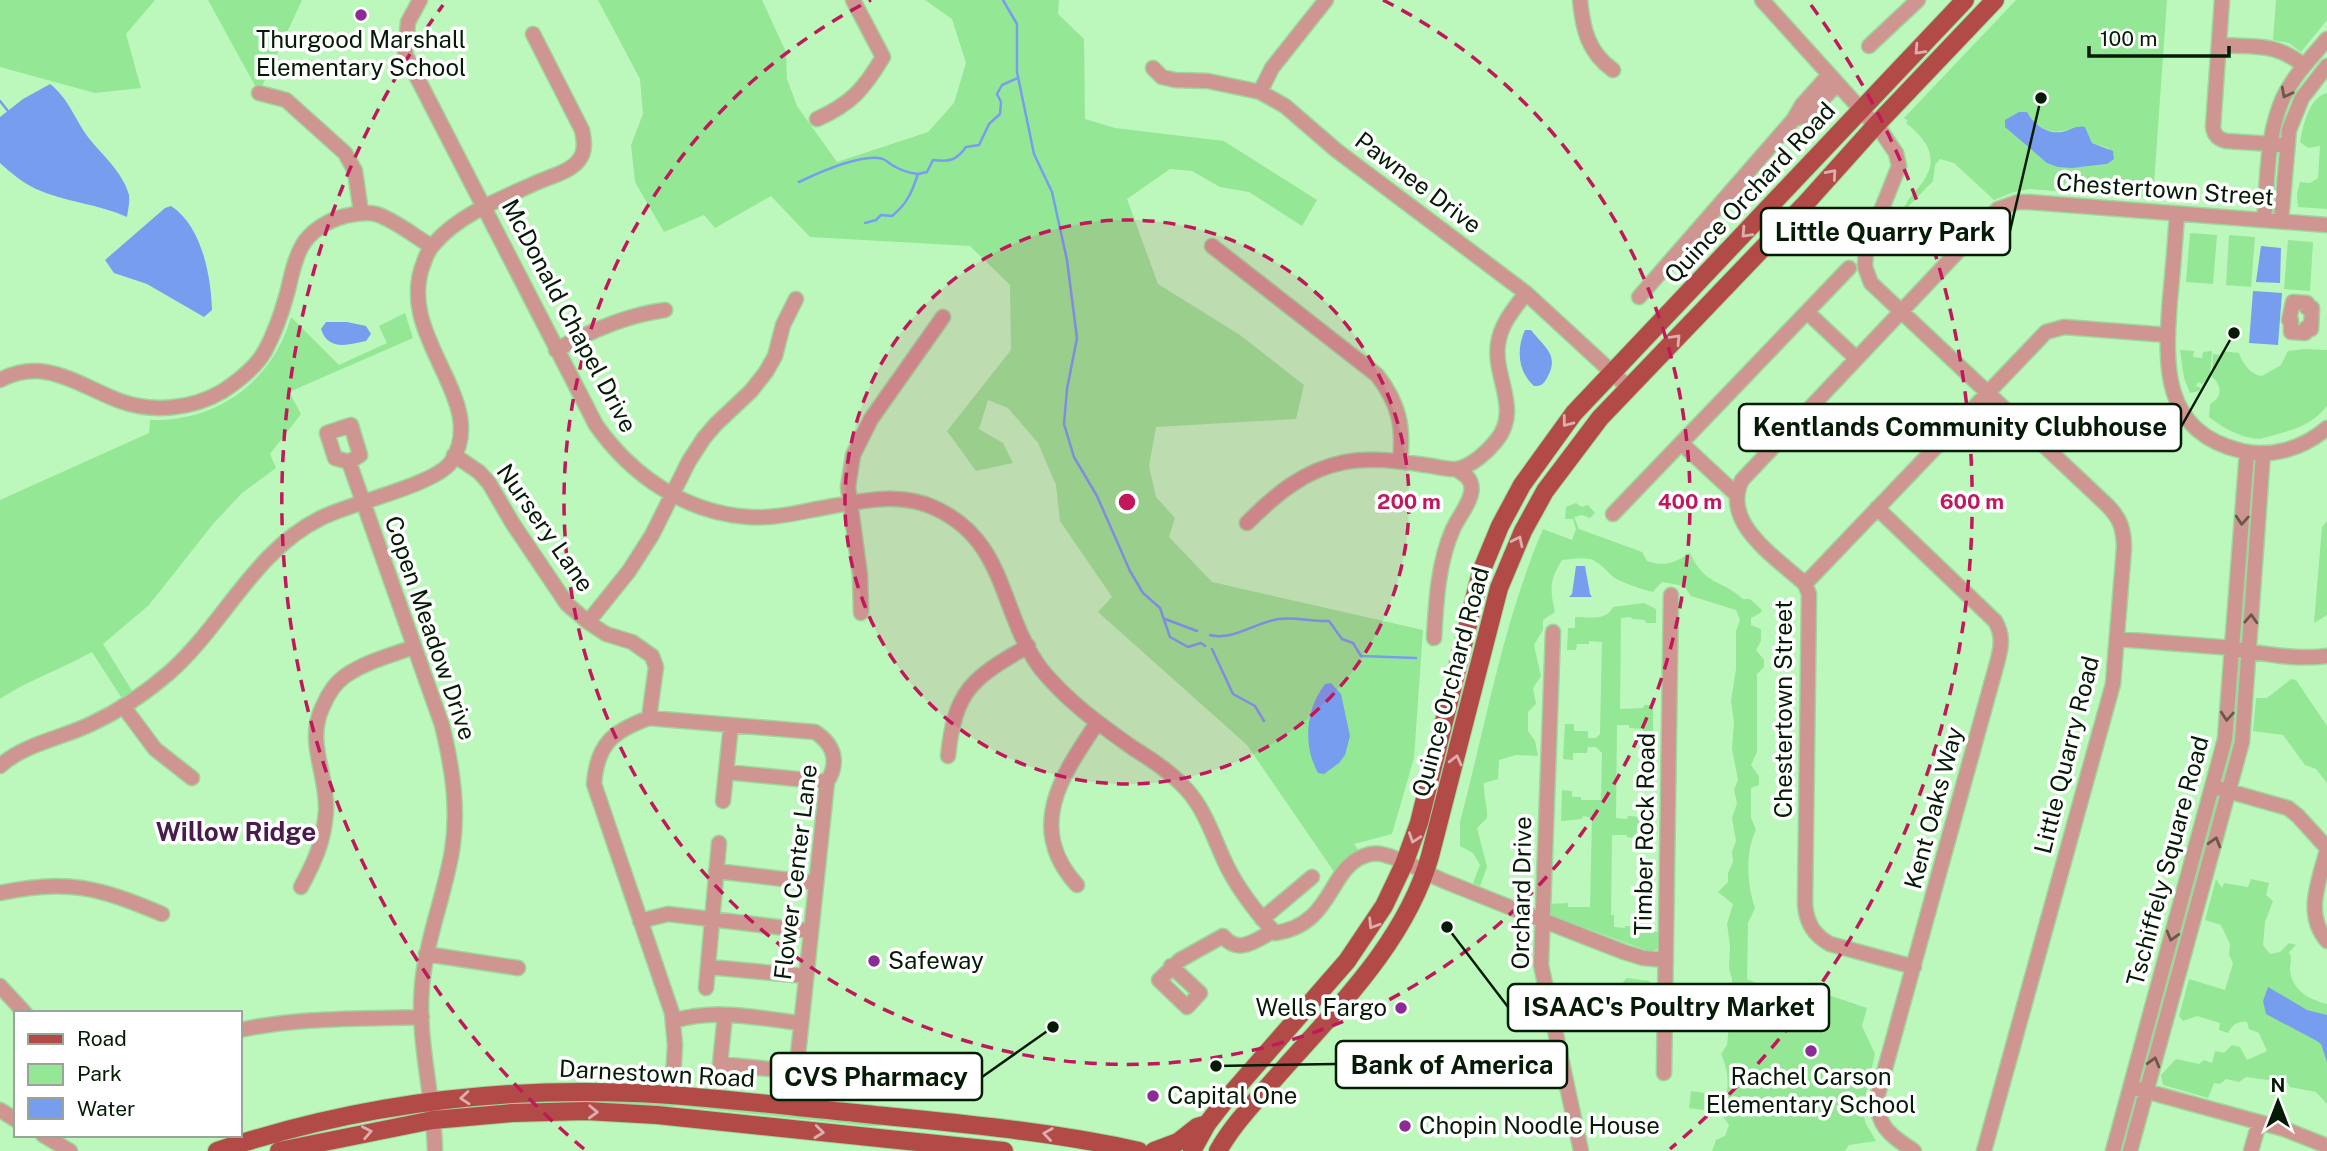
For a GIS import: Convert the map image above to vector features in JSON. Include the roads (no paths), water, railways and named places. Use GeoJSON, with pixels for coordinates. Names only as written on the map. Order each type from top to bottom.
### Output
{"type":"FeatureCollection","features":[{"type":"Feature","properties":{"kind":"main road","name":"Quince Orchard Road"},"geometry":{"type":"LineString","coordinates":[[1192,1151],[1207,1124],[1361,943],[1405,864],[1419,823],[1475,590],[1510,507],[1533,468],[1574,413],[1965,0]]}},
{"type":"Feature","properties":{"kind":"main road","name":"Quince Orchard Road"},"geometry":{"type":"LineString","coordinates":[[1218,1151],[1240,1119],[1380,956],[1399,929],[1425,873],[1491,616],[1508,562],[1545,491],[1576,448],[1629,388],[1995,0]]}},
{"type":"Feature","properties":{"kind":"main road"},"geometry":{"type":"LineString","coordinates":[[1309,1039],[1307,1028],[1311,1002]]}},
{"type":"Feature","properties":{"kind":"main road","name":"Darnestown Road"},"geometry":{"type":"LineString","coordinates":[[217,1151],[349,1115],[430,1101],[563,1092],[672,1095],[1029,1131],[1139,1151]]}},
{"type":"Feature","properties":{"kind":"main road","name":"Darnestown Road"},"geometry":{"type":"LineString","coordinates":[[279,1151],[433,1120],[544,1112],[627,1113],[1004,1151]]}},
{"type":"Feature","properties":{"kind":"main road"},"geometry":{"type":"LineString","coordinates":[[1154,1151],[1178,1142],[1197,1127],[1207,1124]]}},
{"type":"Feature","properties":{"kind":"street","name":"McDonald Chapel Drive"},"geometry":{"type":"LineString","coordinates":[[420,0],[408,22],[405,54],[556,350],[596,425],[611,447],[645,478],[673,495],[711,511],[750,517],[777,516],[850,503],[883,499],[909,500],[936,509],[962,525],[988,554],[1017,626],[1039,665],[1058,690],[1097,723],[1163,768],[1190,792],[1212,831],[1238,888],[1273,931]]}},
{"type":"Feature","properties":{"kind":"street"},"geometry":{"type":"LineString","coordinates":[[817,119],[854,99],[883,57],[853,0]]}},
{"type":"Feature","properties":{"kind":"street"},"geometry":{"type":"LineString","coordinates":[[1260,92],[1278,59],[1326,0]]}},
{"type":"Feature","properties":{"kind":"street"},"geometry":{"type":"LineString","coordinates":[[1580,0],[1588,41],[1600,60],[1613,70]]}},
{"type":"Feature","properties":{"kind":"street","name":"Little Quarry Road"},"geometry":{"type":"LineString","coordinates":[[1762,0],[1893,147],[1899,166],[1866,248],[1865,267],[1868,278],[1900,312],[2107,505],[2121,523],[2124,548],[2110,697],[1984,1151]]}},
{"type":"Feature","properties":{"kind":"street"},"geometry":{"type":"LineString","coordinates":[[1869,46],[1918,0]]}},
{"type":"Feature","properties":{"kind":"street"},"geometry":{"type":"LineString","coordinates":[[2222,0],[2215,134],[2226,141],[2287,145]]}},
{"type":"Feature","properties":{"kind":"street"},"geometry":{"type":"LineString","coordinates":[[0,766],[30,749],[91,724],[123,706],[169,673],[219,620],[264,560],[280,544],[311,523],[445,470],[462,436],[462,422],[454,397],[422,326],[416,292],[419,272],[431,246],[445,232],[484,208],[570,168],[583,152],[582,130],[533,34]]}},
{"type":"Feature","properties":{"kind":"street"},"geometry":{"type":"LineString","coordinates":[[2264,220],[2270,144],[2278,110],[2292,83],[2327,39]]}},
{"type":"Feature","properties":{"kind":"street"},"geometry":{"type":"LineString","coordinates":[[2219,45],[2278,50],[2291,55],[2304,66]]}},
{"type":"Feature","properties":{"kind":"street"},"geometry":{"type":"LineString","coordinates":[[2281,221],[2287,145],[2297,106],[2327,66]]}},
{"type":"Feature","properties":{"kind":"street","name":"Pawnee Drive"},"geometry":{"type":"LineString","coordinates":[[1153,68],[1163,77],[1175,80],[1208,81],[1260,92],[1285,106],[1336,150],[1526,293],[1629,388]]}},
{"type":"Feature","properties":{"kind":"street"},"geometry":{"type":"LineString","coordinates":[[1639,297],[1794,119],[1808,115],[1833,80]]}},
{"type":"Feature","properties":{"kind":"street"},"geometry":{"type":"LineString","coordinates":[[259,93],[286,100],[345,153],[355,171],[361,212]]}},
{"type":"Feature","properties":{"kind":"street","name":"Chestertown Street"},"geometry":{"type":"LineString","coordinates":[[1914,967],[1830,944],[1813,931],[1806,915],[1809,594],[1805,584],[1747,530],[1737,512],[1737,495],[1745,476],[1990,215],[2008,205],[2029,202],[2327,225]]}},
{"type":"Feature","properties":{"kind":"street"},"geometry":{"type":"LineString","coordinates":[[0,380],[26,372],[62,374],[120,401],[153,408],[174,408],[221,392],[252,368],[264,353],[302,246],[316,230],[335,219],[361,212],[376,214],[431,246]]}},
{"type":"Feature","properties":{"kind":"street"},"geometry":{"type":"LineString","coordinates":[[2177,214],[2168,335],[2169,378],[2183,413],[2194,425],[2217,441],[2247,452],[2263,453],[2294,447],[2327,428]]}},
{"type":"Feature","properties":{"kind":"street"},"geometry":{"type":"LineString","coordinates":[[1212,246],[1377,375],[1395,401],[1401,421],[1400,461]]}},
{"type":"Feature","properties":{"kind":"street"},"geometry":{"type":"LineString","coordinates":[[1613,514],[1849,268]]}},
{"type":"Feature","properties":{"kind":"street"},"geometry":{"type":"LineString","coordinates":[[1456,469],[1470,464],[1499,438],[1506,420],[1508,400],[1499,366],[1498,342],[1504,321],[1526,293]]}},
{"type":"Feature","properties":{"kind":"street"},"geometry":{"type":"LineString","coordinates":[[588,622],[629,572],[704,438],[766,372],[775,356],[783,325],[796,299]]}},
{"type":"Feature","properties":{"kind":"street"},"geometry":{"type":"LineString","coordinates":[[556,350],[616,322],[643,313],[665,310]]}},
{"type":"Feature","properties":{"kind":"street"},"geometry":{"type":"LineString","coordinates":[[1807,312],[1856,358]]}},
{"type":"Feature","properties":{"kind":"street"},"geometry":{"type":"LineString","coordinates":[[861,613],[860,575],[850,503],[849,474],[858,441],[943,317]]}},
{"type":"Feature","properties":{"kind":"street"},"geometry":{"type":"LineString","coordinates":[[1805,584],[2040,337],[2054,328],[2074,327],[2168,335]]}},
{"type":"Feature","properties":{"kind":"street"},"geometry":{"type":"LineString","coordinates":[[1681,443],[1737,495]]}},
{"type":"Feature","properties":{"kind":"street","name":"Tschiffely Square Road"},"geometry":{"type":"LineString","coordinates":[[2113,1151],[2225,739],[2247,452]]}},
{"type":"Feature","properties":{"kind":"street","name":"Tschiffely Square Road"},"geometry":{"type":"LineString","coordinates":[[2130,1151],[2242,742],[2263,453]]}},
{"type":"Feature","properties":{"kind":"street","name":"Nursery Lane"},"geometry":{"type":"LineString","coordinates":[[454,454],[489,483],[567,604],[607,634],[632,642],[652,656],[656,667],[649,718]]}},
{"type":"Feature","properties":{"kind":"street"},"geometry":{"type":"LineString","coordinates":[[1247,523],[1290,484],[1317,470],[1348,461],[1400,461],[1456,469],[1466,475],[1471,484],[1471,494],[1447,544],[1434,638]]}},
{"type":"Feature","properties":{"kind":"street","name":"Copen Meadow Drive"},"geometry":{"type":"LineString","coordinates":[[349,462],[442,725],[452,768],[455,813],[452,849],[433,920],[422,987],[424,1057],[435,1151]]}},
{"type":"Feature","properties":{"kind":"street","name":"Kent Oaks Way"},"geometry":{"type":"LineString","coordinates":[[1877,508],[1995,621],[2001,635],[2001,647],[1877,1103],[1882,1124],[1888,1132],[1914,1151]]}},
{"type":"Feature","properties":{"kind":"street","name":"Timber Rock Road"},"geometry":{"type":"LineString","coordinates":[[1664,1073],[1671,595]]}},
{"type":"Feature","properties":{"kind":"street","name":"Orchard Drive"},"geometry":{"type":"LineString","coordinates":[[1553,632],[1541,920],[1542,977],[1580,1151]]}},
{"type":"Feature","properties":{"kind":"street"},"geometry":{"type":"LineString","coordinates":[[2117,639],[2233,648],[2249,652],[2327,656]]}},
{"type":"Feature","properties":{"kind":"street"},"geometry":{"type":"LineString","coordinates":[[948,757],[955,713],[965,694],[992,667],[1028,646]]}},
{"type":"Feature","properties":{"kind":"street"},"geometry":{"type":"LineString","coordinates":[[301,887],[318,854],[326,813],[326,792],[315,737],[318,716],[329,692],[344,677],[362,666],[414,647]]}},
{"type":"Feature","properties":{"kind":"street"},"geometry":{"type":"LineString","coordinates":[[123,706],[155,749],[192,778]]}},
{"type":"Feature","properties":{"kind":"street"},"geometry":{"type":"LineString","coordinates":[[649,718],[613,735],[599,759],[594,784],[673,1021],[675,1045],[672,1095]]}},
{"type":"Feature","properties":{"kind":"street","name":"Flower Center Lane"},"geometry":{"type":"LineString","coordinates":[[649,718],[815,732],[830,745],[833,754],[833,772],[827,782],[797,1064],[790,1071],[720,1064],[725,1015]]}},
{"type":"Feature","properties":{"kind":"street"},"geometry":{"type":"LineString","coordinates":[[1077,885],[1063,870],[1056,853],[1053,831],[1054,804],[1056,792],[1068,765],[1097,723]]}},
{"type":"Feature","properties":{"kind":"street"},"geometry":{"type":"LineString","coordinates":[[723,801],[731,725]]}},
{"type":"Feature","properties":{"kind":"street"},"geometry":{"type":"LineString","coordinates":[[726,772],[827,782]]}},
{"type":"Feature","properties":{"kind":"street"},"geometry":{"type":"LineString","coordinates":[[2213,787],[2293,811],[2327,849],[2314,911],[2317,928],[2327,941]]}},
{"type":"Feature","properties":{"kind":"street"},"geometry":{"type":"LineString","coordinates":[[706,988],[719,843]]}},
{"type":"Feature","properties":{"kind":"street"},"geometry":{"type":"LineString","coordinates":[[1171,966],[1223,936],[1230,944],[1237,946],[1253,942],[1273,931],[1288,931],[1301,925],[1319,911],[1352,863],[1363,856],[1374,854],[1386,855],[1633,955],[1666,960]]}},
{"type":"Feature","properties":{"kind":"street"},"geometry":{"type":"LineString","coordinates":[[716,871],[816,883]]}},
{"type":"Feature","properties":{"kind":"street"},"geometry":{"type":"LineString","coordinates":[[1262,919],[1312,877]]}},
{"type":"Feature","properties":{"kind":"street"},"geometry":{"type":"LineString","coordinates":[[0,893],[48,885],[68,885],[112,894],[162,914]]}},
{"type":"Feature","properties":{"kind":"street"},"geometry":{"type":"LineString","coordinates":[[640,921],[668,914],[811,931]]}},
{"type":"Feature","properties":{"kind":"street"},"geometry":{"type":"LineString","coordinates":[[426,954],[518,968]]}},
{"type":"Feature","properties":{"kind":"street"},"geometry":{"type":"LineString","coordinates":[[709,967],[806,976]]}},
{"type":"Feature","properties":{"kind":"street"},"geometry":{"type":"LineString","coordinates":[[0,986],[23,1011]]}},
{"type":"Feature","properties":{"kind":"street"},"geometry":{"type":"LineString","coordinates":[[673,1021],[703,1013],[801,1023]]}},
{"type":"Feature","properties":{"kind":"street"},"geometry":{"type":"LineString","coordinates":[[242,1030],[272,1023],[307,1020],[422,1017]]}},
{"type":"Feature","properties":{"kind":"street"},"geometry":{"type":"LineString","coordinates":[[2130,1087],[2305,1136],[2327,1146]]}},
{"type":"Feature","properties":{"kind":"street"},"geometry":{"type":"LineString","coordinates":[[2251,1151],[2259,1123]]}},
{"type":"Feature","properties":{"kind":"street"},"geometry":{"type":"LineString","coordinates":[[46,1137],[70,1151]]}},
{"type":"Feature","properties":{"kind":"water"},"geometry":{"type":"Polygon","coordinates":[[[50,84],[67,102],[88,137],[122,179],[129,195],[127,217],[36,189],[0,163],[0,117],[23,99],[50,84]]]}},
{"type":"Feature","properties":{"kind":"water"},"geometry":{"type":"Polygon","coordinates":[[[2019,112],[2027,112],[2037,125],[2051,132],[2085,127],[2092,143],[2113,151],[2114,159],[2107,164],[2072,168],[2047,163],[2005,127],[2005,120],[2019,112]]]}},
{"type":"Feature","properties":{"kind":"water"},"geometry":{"type":"Polygon","coordinates":[[[171,206],[190,226],[203,253],[210,282],[212,310],[204,317],[147,284],[114,273],[105,260],[165,208],[171,206]]]}},
{"type":"Feature","properties":{"kind":"water"},"geometry":{"type":"Polygon","coordinates":[[[2261,246],[2281,248],[2280,283],[2256,282],[2261,246]]]}},
{"type":"Feature","properties":{"kind":"water"},"geometry":{"type":"Polygon","coordinates":[[[2253,291],[2282,293],[2278,345],[2249,343],[2253,291]]]}},
{"type":"Feature","properties":{"kind":"water"},"geometry":{"type":"Polygon","coordinates":[[[326,322],[366,326],[371,334],[366,341],[346,345],[334,344],[328,341],[321,329],[326,322]]]}},
{"type":"Feature","properties":{"kind":"water"},"geometry":{"type":"Polygon","coordinates":[[[1525,330],[1531,330],[1551,357],[1551,370],[1540,385],[1534,386],[1529,380],[1520,360],[1520,345],[1525,330]]]}},
{"type":"Feature","properties":{"kind":"water"},"geometry":{"type":"Polygon","coordinates":[[[1576,566],[1585,566],[1592,597],[1569,597],[1572,594],[1576,566]]]}},
{"type":"Feature","properties":{"kind":"water"},"geometry":{"type":"Polygon","coordinates":[[[1331,683],[1341,694],[1350,736],[1345,755],[1324,774],[1318,773],[1313,762],[1308,728],[1318,694],[1325,684],[1331,683]]]}},
{"type":"Feature","properties":{"kind":"water"},"geometry":{"type":"Polygon","coordinates":[[[2268,987],[2307,1010],[2327,1015],[2327,1062],[2321,1044],[2266,1014],[2263,1001],[2268,987]]]}},
{"type":"Feature","properties":{"kind":"waterway"},"geometry":{"type":"LineString","coordinates":[[1003,0],[1017,24],[1017,72],[1034,154],[1052,192],[1067,260],[1077,338],[1067,389],[1064,424],[1074,457],[1097,496],[1130,571],[1143,593],[1160,608],[1170,637],[1188,647],[1201,643],[1205,646]]}},
{"type":"Feature","properties":{"kind":"waterway"},"geometry":{"type":"LineString","coordinates":[[865,223],[876,220],[881,215],[892,216],[902,207],[918,174],[927,172],[933,160],[952,160],[966,147],[979,145],[989,124],[1000,114],[1001,102],[997,94],[1002,85],[1018,78]]}},
{"type":"Feature","properties":{"kind":"waterway"},"geometry":{"type":"LineString","coordinates":[[0,101],[8,111]]}},
{"type":"Feature","properties":{"kind":"waterway"},"geometry":{"type":"LineString","coordinates":[[799,182],[841,165],[874,158],[883,159],[901,170],[918,174]]}},
{"type":"Feature","properties":{"kind":"waterway"},"geometry":{"type":"LineString","coordinates":[[1165,619],[1197,631]]}},
{"type":"Feature","properties":{"kind":"waterway"},"geometry":{"type":"LineString","coordinates":[[1210,635],[1236,633],[1279,619],[1329,621],[1342,639],[1353,643],[1361,656],[1416,658]]}},
{"type":"Feature","properties":{"kind":"waterway"},"geometry":{"type":"LineString","coordinates":[[1212,649],[1233,694],[1255,706],[1264,721]]}},
{"type":"Feature","properties":{"kind":"place","name":"Thurgood Marshall Elementary School"},"geometry":{"type":"Point","coordinates":[361,15]}},
{"type":"Feature","properties":{"kind":"place","name":"Little Quarry Park"},"geometry":{"type":"Point","coordinates":[2041,98]}},
{"type":"Feature","properties":{"kind":"place","name":"Kentlands Community Clubhouse"},"geometry":{"type":"Point","coordinates":[2234,333]}},
{"type":"Feature","properties":{"kind":"place","name":"ISAAC's Poultry Market"},"geometry":{"type":"Point","coordinates":[1447,927]}},
{"type":"Feature","properties":{"kind":"place","name":"Safeway"},"geometry":{"type":"Point","coordinates":[874,961]}},
{"type":"Feature","properties":{"kind":"place","name":"Wells Fargo"},"geometry":{"type":"Point","coordinates":[1401,1008]}},
{"type":"Feature","properties":{"kind":"place","name":"CVS Pharmacy"},"geometry":{"type":"Point","coordinates":[1053,1027]}},
{"type":"Feature","properties":{"kind":"place","name":"Rachel Carson Elementary School"},"geometry":{"type":"Point","coordinates":[1811,1051]}},
{"type":"Feature","properties":{"kind":"place","name":"Bank of America"},"geometry":{"type":"Point","coordinates":[1216,1066]}},
{"type":"Feature","properties":{"kind":"place","name":"Capital One"},"geometry":{"type":"Point","coordinates":[1153,1096]}},
{"type":"Feature","properties":{"kind":"place","name":"Chopin Noodle House"},"geometry":{"type":"Point","coordinates":[1405,1126]}},
{"type":"Feature","properties":{"kind":"district","name":"Willow Ridge"},"geometry":{"type":"Point","coordinates":[236,832]}}]}
